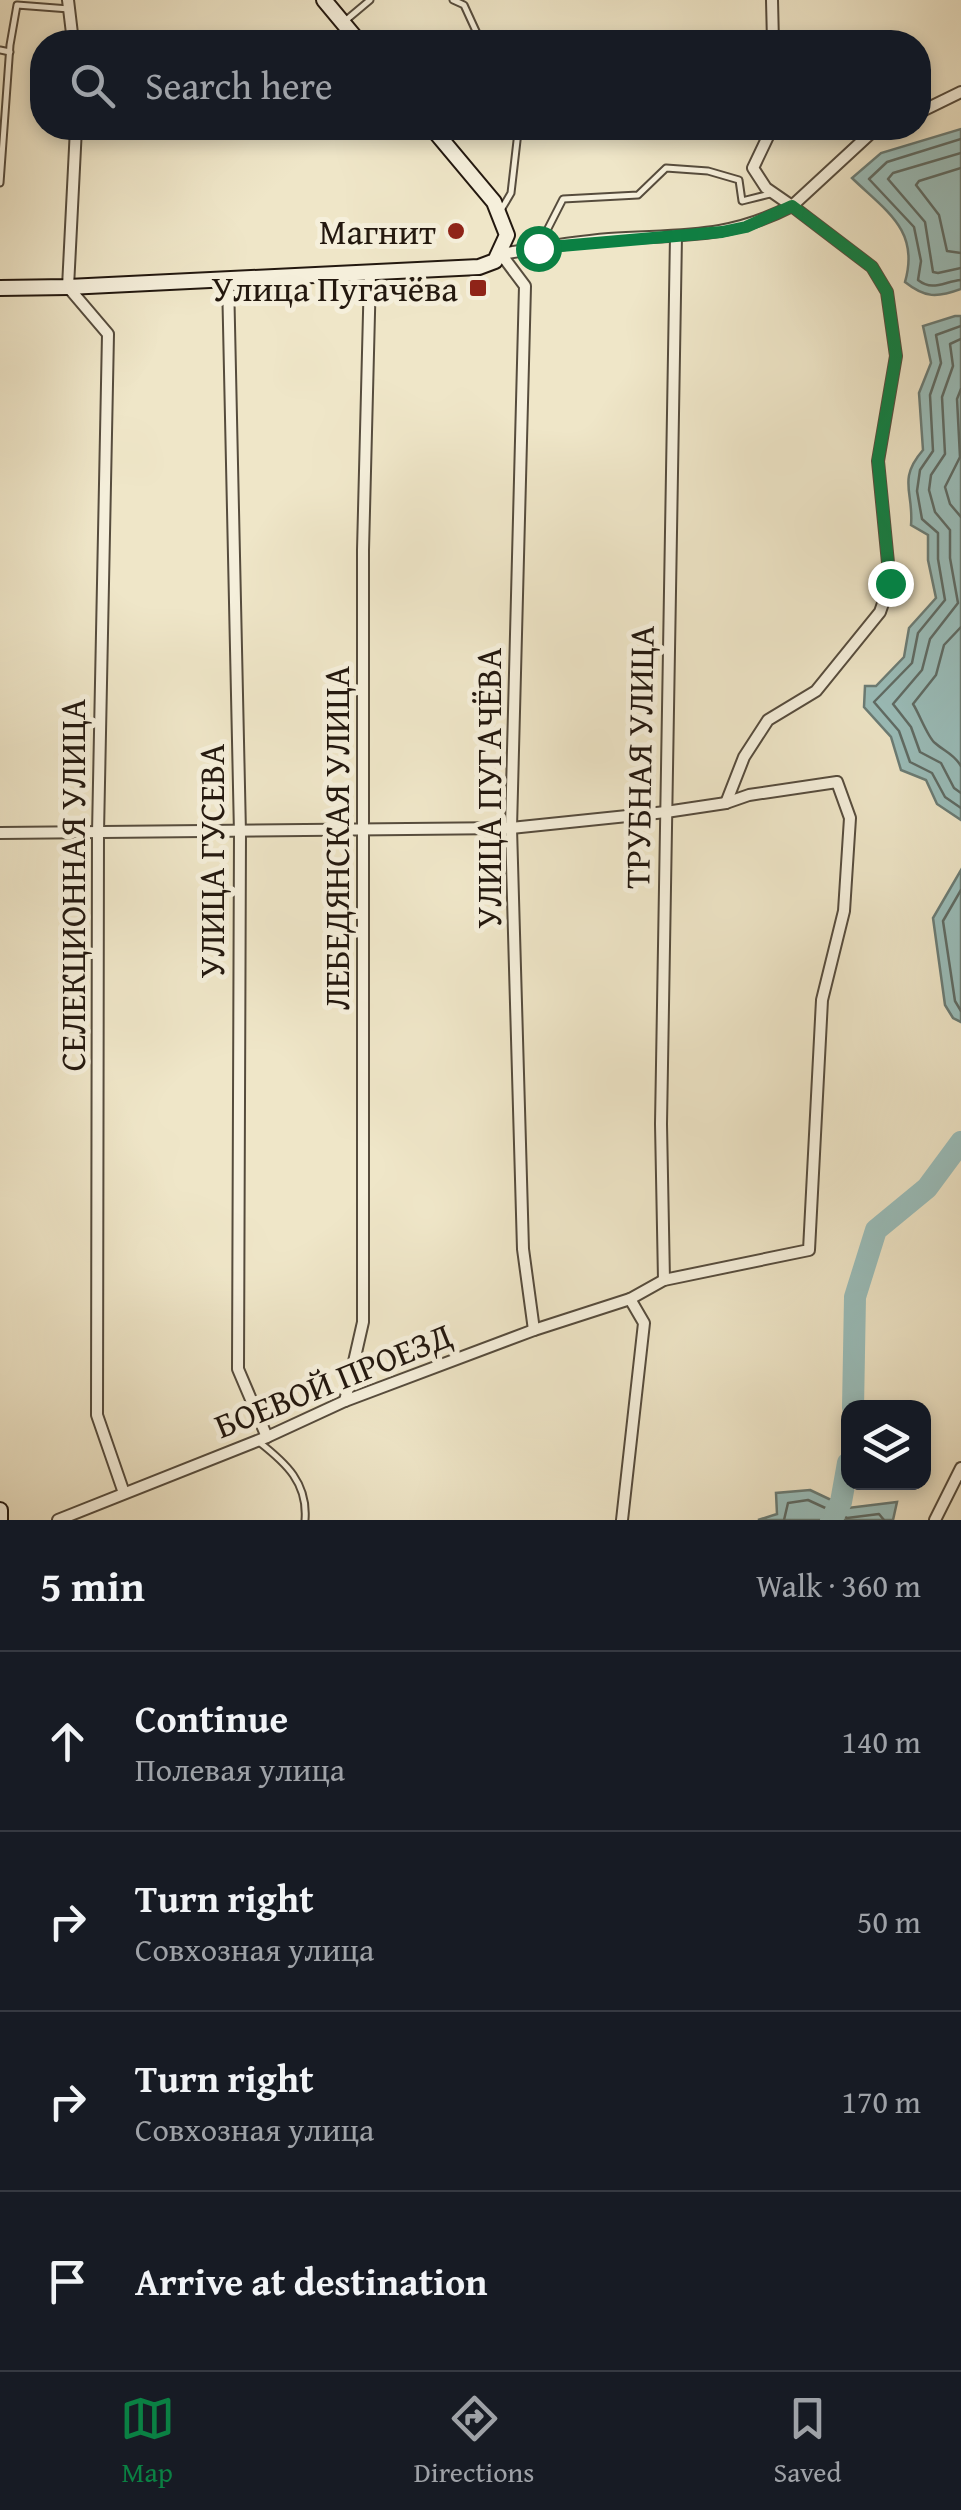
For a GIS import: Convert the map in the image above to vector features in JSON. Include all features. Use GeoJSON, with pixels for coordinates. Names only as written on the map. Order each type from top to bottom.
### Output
{"type":"FeatureCollection","features":[{"type":"Feature","properties":{"kind":"street"},"geometry":{"type":"LineString","coordinates":[[324,0],[349,30]]}},
{"type":"Feature","properties":{"kind":"street"},"geometry":{"type":"LineString","coordinates":[[772,0],[773,30]]}},
{"type":"Feature","properties":{"kind":"street"},"geometry":{"type":"LineString","coordinates":[[69,4],[72,30]]}},
{"type":"Feature","properties":{"kind":"street"},"geometry":{"type":"LineString","coordinates":[[931,106],[961,92]]}},
{"type":"Feature","properties":{"kind":"street"},"geometry":{"type":"LineString","coordinates":[[68,288],[75,140]]}},
{"type":"Feature","properties":{"kind":"street"},"geometry":{"type":"LineString","coordinates":[[0,288],[480,267],[500,254],[506,235],[499,212],[442,140]]}},
{"type":"Feature","properties":{"kind":"street"},"geometry":{"type":"LineString","coordinates":[[0,833],[511,828],[726,803],[744,757],[768,720],[816,691],[880,612],[890,583],[878,460],[896,356],[887,292],[872,267],[766,188],[753,168],[766,140]]}},
{"type":"Feature","properties":{"kind":"street"},"geometry":{"type":"LineString","coordinates":[[500,254],[746,227],[792,206],[863,140]]}},
{"type":"Feature","properties":{"kind":"street","name":"ТРУБНАЯ УЛИЦА"},"geometry":{"type":"LineString","coordinates":[[664,1280],[661,1124],[676,236]]}},
{"type":"Feature","properties":{"kind":"street","name":"УЛИЦА ПУГАЧЁВА"},"geometry":{"type":"LineString","coordinates":[[500,254],[525,286],[511,828],[522,1250],[534,1330]]}},
{"type":"Feature","properties":{"kind":"street","name":"ЛЕБЕДЯНСКАЯ УЛИЦА"},"geometry":{"type":"LineString","coordinates":[[344,1401],[363,1322],[363,550],[370,274]]}},
{"type":"Feature","properties":{"kind":"street","name":"УЛИЦА ГУСЕВА"},"geometry":{"type":"LineString","coordinates":[[228,279],[240,833],[238,1369],[262,1439]]}},
{"type":"Feature","properties":{"kind":"street","name":"СЕЛЕКЦИОННАЯ УЛИЦА"},"geometry":{"type":"LineString","coordinates":[[68,288],[108,334],[98,833],[97,1415],[124,1493]]}},
{"type":"Feature","properties":{"kind":"street","name":"БОЕВОЙ ПРОЕЗД"},"geometry":{"type":"LineString","coordinates":[[58,1520],[262,1439],[344,1401],[534,1330],[630,1299],[664,1280],[809,1250],[822,1000],[844,910],[850,818],[837,782],[750,795],[726,803]]}},
{"type":"Feature","properties":{"kind":"street"},"geometry":{"type":"LineString","coordinates":[[622,1520],[644,1323],[630,1299]]}},
{"type":"Feature","properties":{"kind":"street"},"geometry":{"type":"LineString","coordinates":[[935,1520],[961,1468]]}},
{"type":"Feature","properties":{"kind":"street"},"geometry":{"type":"LineString","coordinates":[[0,1510],[0,1520]]}},
{"type":"Feature","properties":{"kind":"lane"},"geometry":{"type":"LineString","coordinates":[[343,23],[370,0]]}},
{"type":"Feature","properties":{"kind":"lane"},"geometry":{"type":"LineString","coordinates":[[453,0],[464,6],[475,30]]}},
{"type":"Feature","properties":{"kind":"lane"},"geometry":{"type":"LineString","coordinates":[[0,183],[17,5],[69,4]]}},
{"type":"Feature","properties":{"kind":"lane"},"geometry":{"type":"LineString","coordinates":[[0,50],[10,52]]}},
{"type":"Feature","properties":{"kind":"lane"},"geometry":{"type":"LineString","coordinates":[[499,212],[511,193],[517,140]]}},
{"type":"Feature","properties":{"kind":"lane"},"geometry":{"type":"LineString","coordinates":[[538,248],[563,198],[638,194],[666,168],[708,171],[740,180],[742,201],[773,193]]}},
{"type":"Feature","properties":{"kind":"lane"},"geometry":{"type":"LineString","coordinates":[[262,1439],[290,1466],[306,1503],[305,1520]]}},
{"type":"Feature","properties":{"kind":"water"},"geometry":{"type":"Polygon","coordinates":[[[961,129],[961,289],[932,295],[905,282],[908,248],[904,235],[888,212],[852,178],[881,153],[961,129]]]}},
{"type":"Feature","properties":{"kind":"water"},"geometry":{"type":"Polygon","coordinates":[[[961,316],[961,820],[937,804],[926,780],[901,770],[891,737],[864,707],[865,686],[876,686],[904,657],[909,628],[936,598],[928,560],[928,535],[911,525],[908,486],[915,460],[923,450],[919,393],[931,363],[923,326],[961,316]]]}},
{"type":"Feature","properties":{"kind":"water"},"geometry":{"type":"Polygon","coordinates":[[[961,870],[961,1022],[953,1018],[945,1005],[933,918],[961,870]]]}},
{"type":"Feature","properties":{"kind":"water"},"geometry":{"type":"Polygon","coordinates":[[[810,1490],[848,1508],[897,1502],[893,1520],[758,1520],[777,1514],[776,1493],[810,1490]]]}},
{"type":"Feature","properties":{"kind":"waterway"},"geometry":{"type":"LineString","coordinates":[[853,1400],[855,1297],[876,1230],[927,1188],[961,1142]]}},
{"type":"Feature","properties":{"kind":"waterway"},"geometry":{"type":"LineString","coordinates":[[831,1520],[843,1490]]}},
{"type":"Feature","properties":{"kind":"place","name":"Магнит"},"geometry":{"type":"Point","coordinates":[456,231]}},
{"type":"Feature","properties":{"kind":"place","name":"Улица Пугачёва"},"geometry":{"type":"Point","coordinates":[478,288]}},
{"type":"Feature","properties":{"kind":"route"},"geometry":{"type":"LineString","coordinates":[[538,248],[722,232],[746,227],[792,206],[872,267],[887,292],[896,356],[878,460],[890,583]]}}]}
